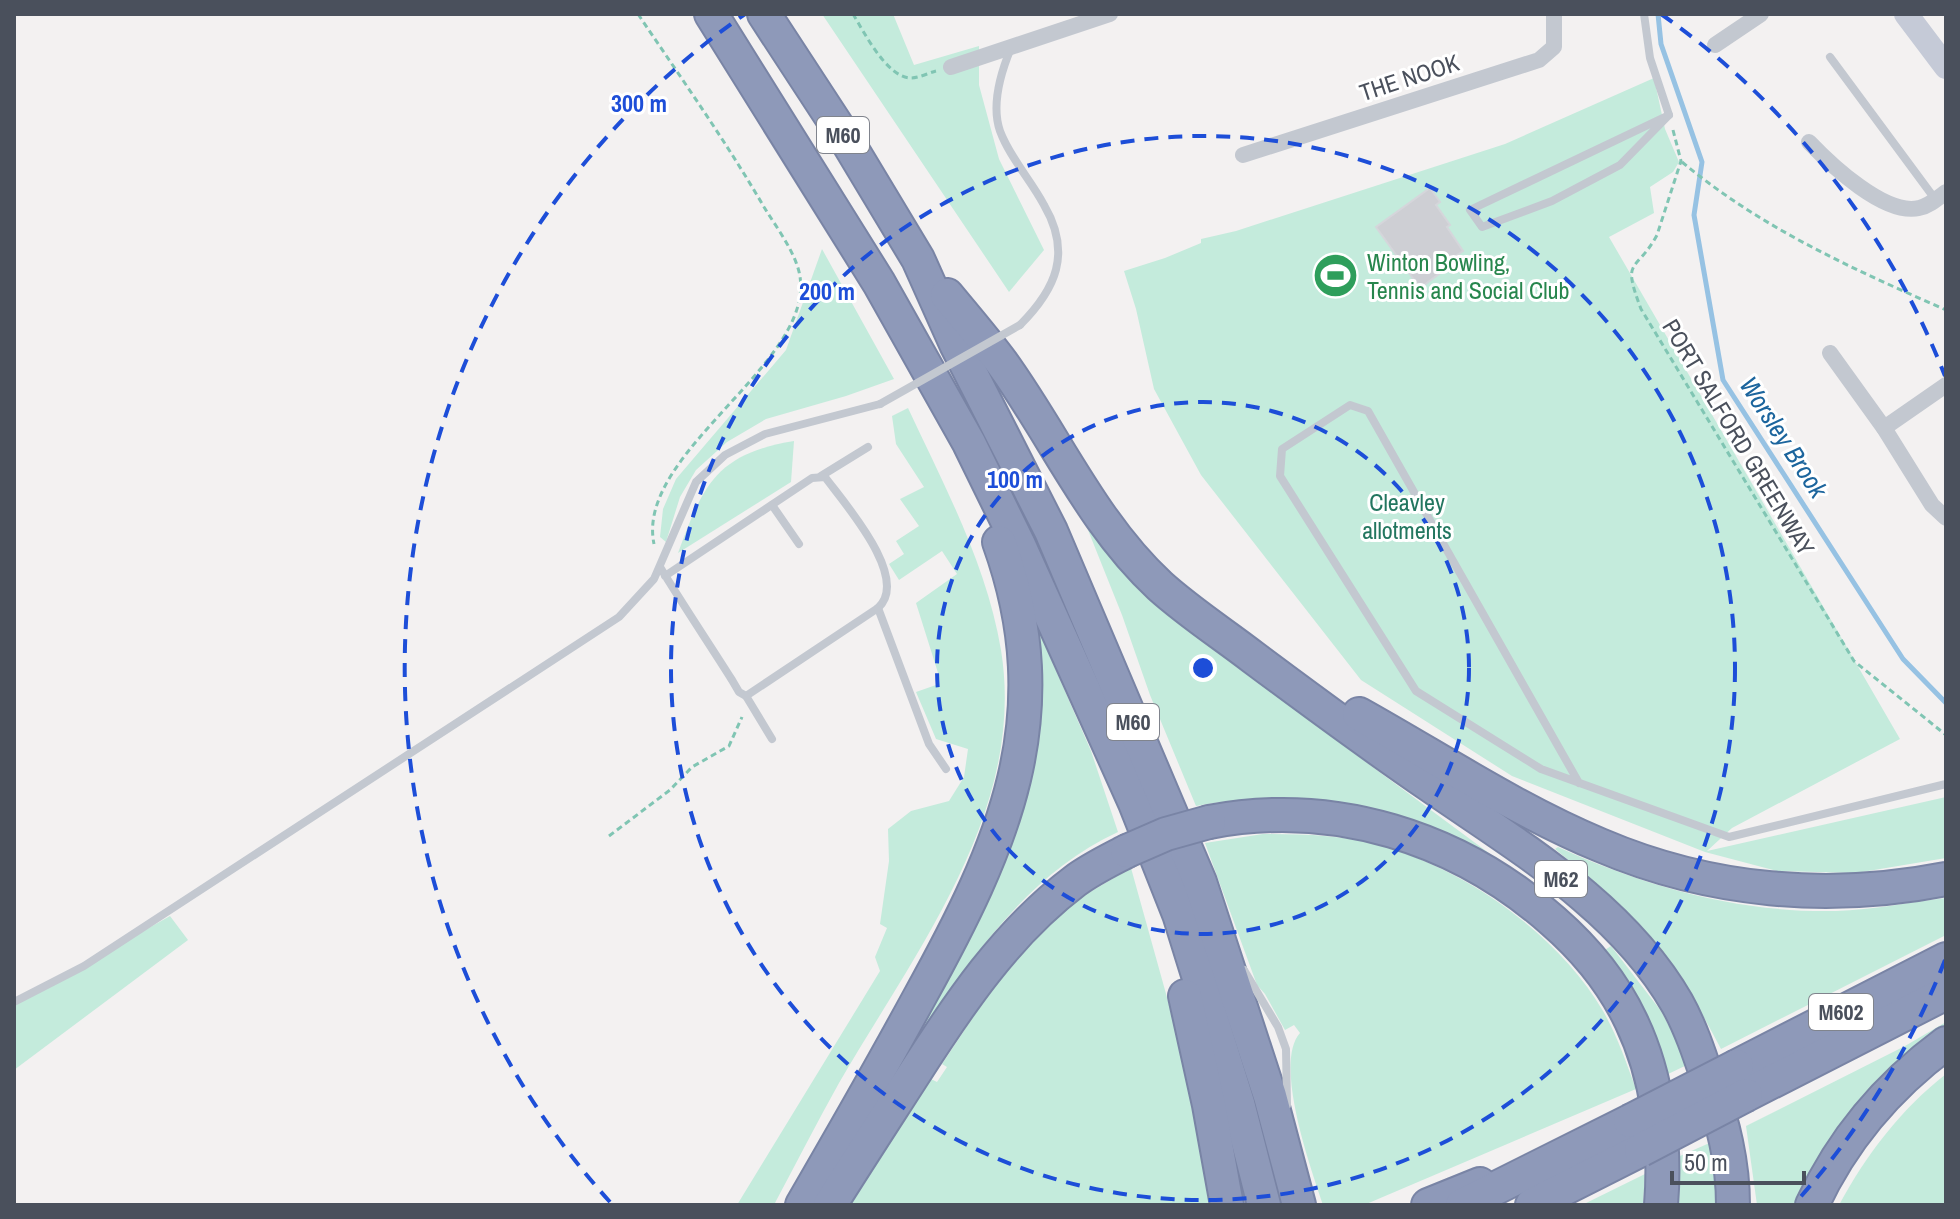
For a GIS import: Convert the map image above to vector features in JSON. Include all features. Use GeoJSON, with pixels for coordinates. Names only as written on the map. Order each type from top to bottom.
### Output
{"type":"FeatureCollection","features":[{"type":"Feature","properties":{"kind":"highway","name":"M60"},"geometry":{"type":"LineString","coordinates":[[711,14],[879,283],[976,456],[1135,803],[1179,914],[1238,1103],[1264,1205]]}},
{"type":"Feature","properties":{"kind":"highway","name":"M60"},"geometry":{"type":"LineString","coordinates":[[764,14],[840,130],[918,259],[956,344],[1051,531],[1225,942],[1299,1205]]}},
{"type":"Feature","properties":{"kind":"highway","name":"M60"},"geometry":{"type":"LineString","coordinates":[[918,259],[1002,364],[1119,543],[1162,588],[1250,655]]}},
{"type":"Feature","properties":{"kind":"highway","name":"M60"},"geometry":{"type":"LineString","coordinates":[[802,1205],[977,889],[1005,816],[1023,742],[1026,679],[1012,587],[975,476],[912,342]]}},
{"type":"Feature","properties":{"kind":"highway"},"geometry":{"type":"LineString","coordinates":[[1250,655],[1557,825],[1599,845],[1666,868],[1754,888],[1808,892],[1885,888],[1946,879]]}},
{"type":"Feature","properties":{"kind":"highway","name":"M62"},"geometry":{"type":"LineString","coordinates":[[1250,655],[1583,895],[1637,949],[1676,1002],[1699,1052],[1726,1137],[1733,1205]]}},
{"type":"Feature","properties":{"kind":"highway","name":"M60"},"geometry":{"type":"LineString","coordinates":[[1135,803],[1192,1022],[1227,1205]]}},
{"type":"Feature","properties":{"kind":"highway"},"geometry":{"type":"LineString","coordinates":[[830,1205],[973,986],[1001,951],[1054,898],[1078,879],[1127,851],[1166,834],[1209,822],[1261,815],[1302,815],[1392,830],[1461,857],[1504,882],[1539,908],[1598,969],[1617,995],[1639,1038],[1658,1118],[1662,1155],[1661,1205]]}},
{"type":"Feature","properties":{"kind":"highway","name":"M602"},"geometry":{"type":"LineString","coordinates":[[1532,1205],[1636,1135],[1742,1080],[1946,959]]}},
{"type":"Feature","properties":{"kind":"highway","name":"M602"},"geometry":{"type":"LineString","coordinates":[[1742,1080],[1946,993]]}},
{"type":"Feature","properties":{"kind":"highway"},"geometry":{"type":"LineString","coordinates":[[1812,1205],[1843,1149],[1873,1109],[1946,1043]]}},
{"type":"Feature","properties":{"kind":"highway","name":"M602"},"geometry":{"type":"LineString","coordinates":[[1428,1205],[1591,1140],[1636,1135]]}},
{"type":"Feature","properties":{"kind":"highway","name":"M602"},"geometry":{"type":"LineString","coordinates":[[1462,1205],[1591,1140]]}},
{"type":"Feature","properties":{"kind":"main road"},"geometry":{"type":"LineString","coordinates":[[1906,14],[1946,67]]}},
{"type":"Feature","properties":{"kind":"street"},"geometry":{"type":"LineString","coordinates":[[951,67],[1110,14]]}},
{"type":"Feature","properties":{"kind":"street","name":"THE NOOK"},"geometry":{"type":"LineString","coordinates":[[1243,155],[1539,60],[1554,47],[1554,14]]}},
{"type":"Feature","properties":{"kind":"street"},"geometry":{"type":"LineString","coordinates":[[1715,45],[1761,14]]}},
{"type":"Feature","properties":{"kind":"street"},"geometry":{"type":"LineString","coordinates":[[1809,142],[1836,167],[1885,203],[1910,209],[1923,208],[1941,196]]}},
{"type":"Feature","properties":{"kind":"street"},"geometry":{"type":"LineString","coordinates":[[1830,353],[1884,428],[1932,505],[1946,518]]}},
{"type":"Feature","properties":{"kind":"street"},"geometry":{"type":"LineString","coordinates":[[1884,428],[1946,385]]}},
{"type":"Feature","properties":{"kind":"lane"},"geometry":{"type":"LineString","coordinates":[[1644,14],[1650,58],[1669,115]]}},
{"type":"Feature","properties":{"kind":"lane"},"geometry":{"type":"LineString","coordinates":[[14,1002],[84,966],[619,617],[654,579],[696,482],[725,455],[765,434],[880,404],[1020,325],[1040,304],[1055,277],[1058,259],[1056,239],[1046,207],[1011,154],[999,129],[997,104],[1001,72],[1011,47]]}},
{"type":"Feature","properties":{"kind":"lane"},"geometry":{"type":"LineString","coordinates":[[1830,57],[1941,196]]}},
{"type":"Feature","properties":{"kind":"lane"},"geometry":{"type":"LineString","coordinates":[[1669,115],[1620,165],[1552,201],[1482,227],[1470,210],[1669,115]]}},
{"type":"Feature","properties":{"kind":"lane"},"geometry":{"type":"LineString","coordinates":[[1579,783],[1368,411],[1350,405],[1282,449],[1280,476],[1416,691],[1541,769],[1579,783],[1729,837],[1946,784]]}},
{"type":"Feature","properties":{"kind":"lane"},"geometry":{"type":"LineString","coordinates":[[665,576],[812,478],[821,476],[868,447]]}},
{"type":"Feature","properties":{"kind":"lane"},"geometry":{"type":"LineString","coordinates":[[747,699],[878,608],[885,598],[884,566],[870,540],[825,477],[821,476]]}},
{"type":"Feature","properties":{"kind":"lane"},"geometry":{"type":"LineString","coordinates":[[772,505],[799,544]]}},
{"type":"Feature","properties":{"kind":"lane"},"geometry":{"type":"LineString","coordinates":[[660,567],[772,739]]}},
{"type":"Feature","properties":{"kind":"lane"},"geometry":{"type":"LineString","coordinates":[[878,608],[929,744],[946,769]]}},
{"type":"Feature","properties":{"kind":"lane"},"geometry":{"type":"LineString","coordinates":[[1242,967],[1278,1027],[1286,1049],[1286,1157]]}},
{"type":"Feature","properties":{"kind":"path"},"geometry":{"type":"LineString","coordinates":[[638,14],[737,161],[797,264],[802,289],[790,327],[767,363],[734,396],[669,477],[653,513],[653,538],[660,567]]}},
{"type":"Feature","properties":{"kind":"path"},"geometry":{"type":"LineString","coordinates":[[853,14],[895,73],[910,78],[951,67]]}},
{"type":"Feature","properties":{"kind":"path"},"geometry":{"type":"LineString","coordinates":[[1669,115],[1681,161],[1743,209],[1808,247],[1946,310]]}},
{"type":"Feature","properties":{"kind":"path","name":"PORT SALFORD GREENWAY"},"geometry":{"type":"LineString","coordinates":[[1681,161],[1657,235],[1632,267],[1630,281],[1641,309],[1854,661],[1946,735]]}},
{"type":"Feature","properties":{"kind":"path"},"geometry":{"type":"LineString","coordinates":[[609,836],[670,790],[692,767],[729,746],[747,699]]}},
{"type":"Feature","properties":{"kind":"green space"},"geometry":{"type":"Polygon","coordinates":[[[822,14],[893,14],[914,65],[979,46],[979,85],[999,159],[1044,250],[1009,292],[822,14]]]}},
{"type":"Feature","properties":{"kind":"green space","name":"Cleavley allotments"},"geometry":{"type":"Polygon","coordinates":[[[1654,78],[1665,129],[1679,162],[1673,172],[1650,187],[1654,213],[1609,237],[1900,739],[1732,828],[1707,851],[1946,797],[1946,858],[1856,873],[1777,871],[1705,852],[1512,776],[1361,680],[1201,475],[1154,389],[1124,271],[1165,258],[1201,243],[1201,239],[1236,231],[1505,144],[1654,78]]]}},
{"type":"Feature","properties":{"kind":"green space"},"geometry":{"type":"Polygon","coordinates":[[[822,249],[894,379],[766,419],[727,442],[696,470],[680,497],[666,542],[660,537],[663,509],[676,479],[786,350],[822,249]]]}},
{"type":"Feature","properties":{"kind":"green space"},"geometry":{"type":"Polygon","coordinates":[[[908,408],[963,526],[994,618],[1001,650],[1005,709],[997,767],[981,823],[958,878],[839,1083],[774,1205],[737,1205],[880,971],[875,957],[887,928],[880,924],[889,861],[888,829],[911,811],[949,801],[964,777],[968,749],[936,739],[916,692],[936,685],[939,676],[916,603],[957,574],[942,551],[899,580],[889,564],[904,554],[896,541],[919,526],[900,499],[924,487],[896,444],[892,416],[908,408]]]}},
{"type":"Feature","properties":{"kind":"green space"},"geometry":{"type":"Polygon","coordinates":[[[794,441],[791,482],[678,553],[696,509],[716,476],[746,454],[794,441]]]}},
{"type":"Feature","properties":{"kind":"green space"},"geometry":{"type":"Polygon","coordinates":[[[1086,525],[1132,583],[1174,620],[1501,862],[1428,829],[1354,807],[1277,799],[1196,806],[1086,525]]]}},
{"type":"Feature","properties":{"kind":"green space"},"geometry":{"type":"Polygon","coordinates":[[[1022,592],[1091,751],[1118,832],[1085,850],[1029,895],[981,949],[917,1038],[913,1037],[981,914],[1005,863],[1031,777],[1035,749],[1022,592]]]}},
{"type":"Feature","properties":{"kind":"green space"},"geometry":{"type":"Polygon","coordinates":[[[1263,834],[1338,837],[1383,846],[1446,871],[1508,909],[1562,957],[1584,983],[1613,1030],[1636,1089],[1364,1205],[1323,1205],[1303,1143],[1292,1091],[1293,1048],[1300,1033],[1294,1025],[1285,1030],[1257,985],[1205,843],[1263,834]]]}},
{"type":"Feature","properties":{"kind":"green space"},"geometry":{"type":"Polygon","coordinates":[[[1558,847],[1659,885],[1694,895],[1764,907],[1836,911],[1946,898],[1946,935],[1721,1049],[1689,992],[1651,938],[1618,903],[1555,849],[1558,847]]]}},
{"type":"Feature","properties":{"kind":"green space"},"geometry":{"type":"Polygon","coordinates":[[[1131,868],[1193,1100],[1209,1205],[850,1205],[931,1079],[937,1082],[947,1067],[942,1064],[987,996],[1041,931],[1073,902],[1131,868]]]}},
{"type":"Feature","properties":{"kind":"green space"},"geometry":{"type":"Polygon","coordinates":[[[170,916],[188,940],[14,1070],[14,1004],[170,916]]]}},
{"type":"Feature","properties":{"kind":"green space"},"geometry":{"type":"Polygon","coordinates":[[[1611,946],[1661,1011],[1689,1064],[1666,1075],[1602,952],[1611,946]]]}},
{"type":"Feature","properties":{"kind":"green space"},"geometry":{"type":"Polygon","coordinates":[[[1946,1022],[1946,1027],[1932,1037],[1800,1195],[1796,1205],[1757,1205],[1746,1126],[1946,1022]]]}},
{"type":"Feature","properties":{"kind":"green space"},"geometry":{"type":"Polygon","coordinates":[[[1946,1074],[1946,1205],[1839,1205],[1886,1134],[1914,1102],[1946,1074]]]}},
{"type":"Feature","properties":{"kind":"green space"},"geometry":{"type":"Polygon","coordinates":[[[1714,1141],[1720,1205],[1676,1205],[1680,1156],[1714,1141]]]}},
{"type":"Feature","properties":{"kind":"green space"},"geometry":{"type":"Polygon","coordinates":[[[1645,1174],[1643,1205],[1582,1205],[1645,1174]]]}},
{"type":"Feature","properties":{"kind":"building"},"geometry":{"type":"Polygon","coordinates":[[[1430,188],[1440,202],[1436,205],[1450,225],[1447,227],[1463,251],[1444,264],[1447,268],[1420,288],[1376,227],[1430,188]]]}},
{"type":"Feature","properties":{"kind":"waterway","name":"Worsley Brook"},"geometry":{"type":"LineString","coordinates":[[1658,14],[1661,44],[1702,162],[1694,215],[1723,380],[1903,659],[1946,703]]}},
{"type":"Feature","properties":{"kind":"place","name":"Winton Bowling, Tennis and Social Club"},"geometry":{"type":"Point","coordinates":[1336,276]}}]}
